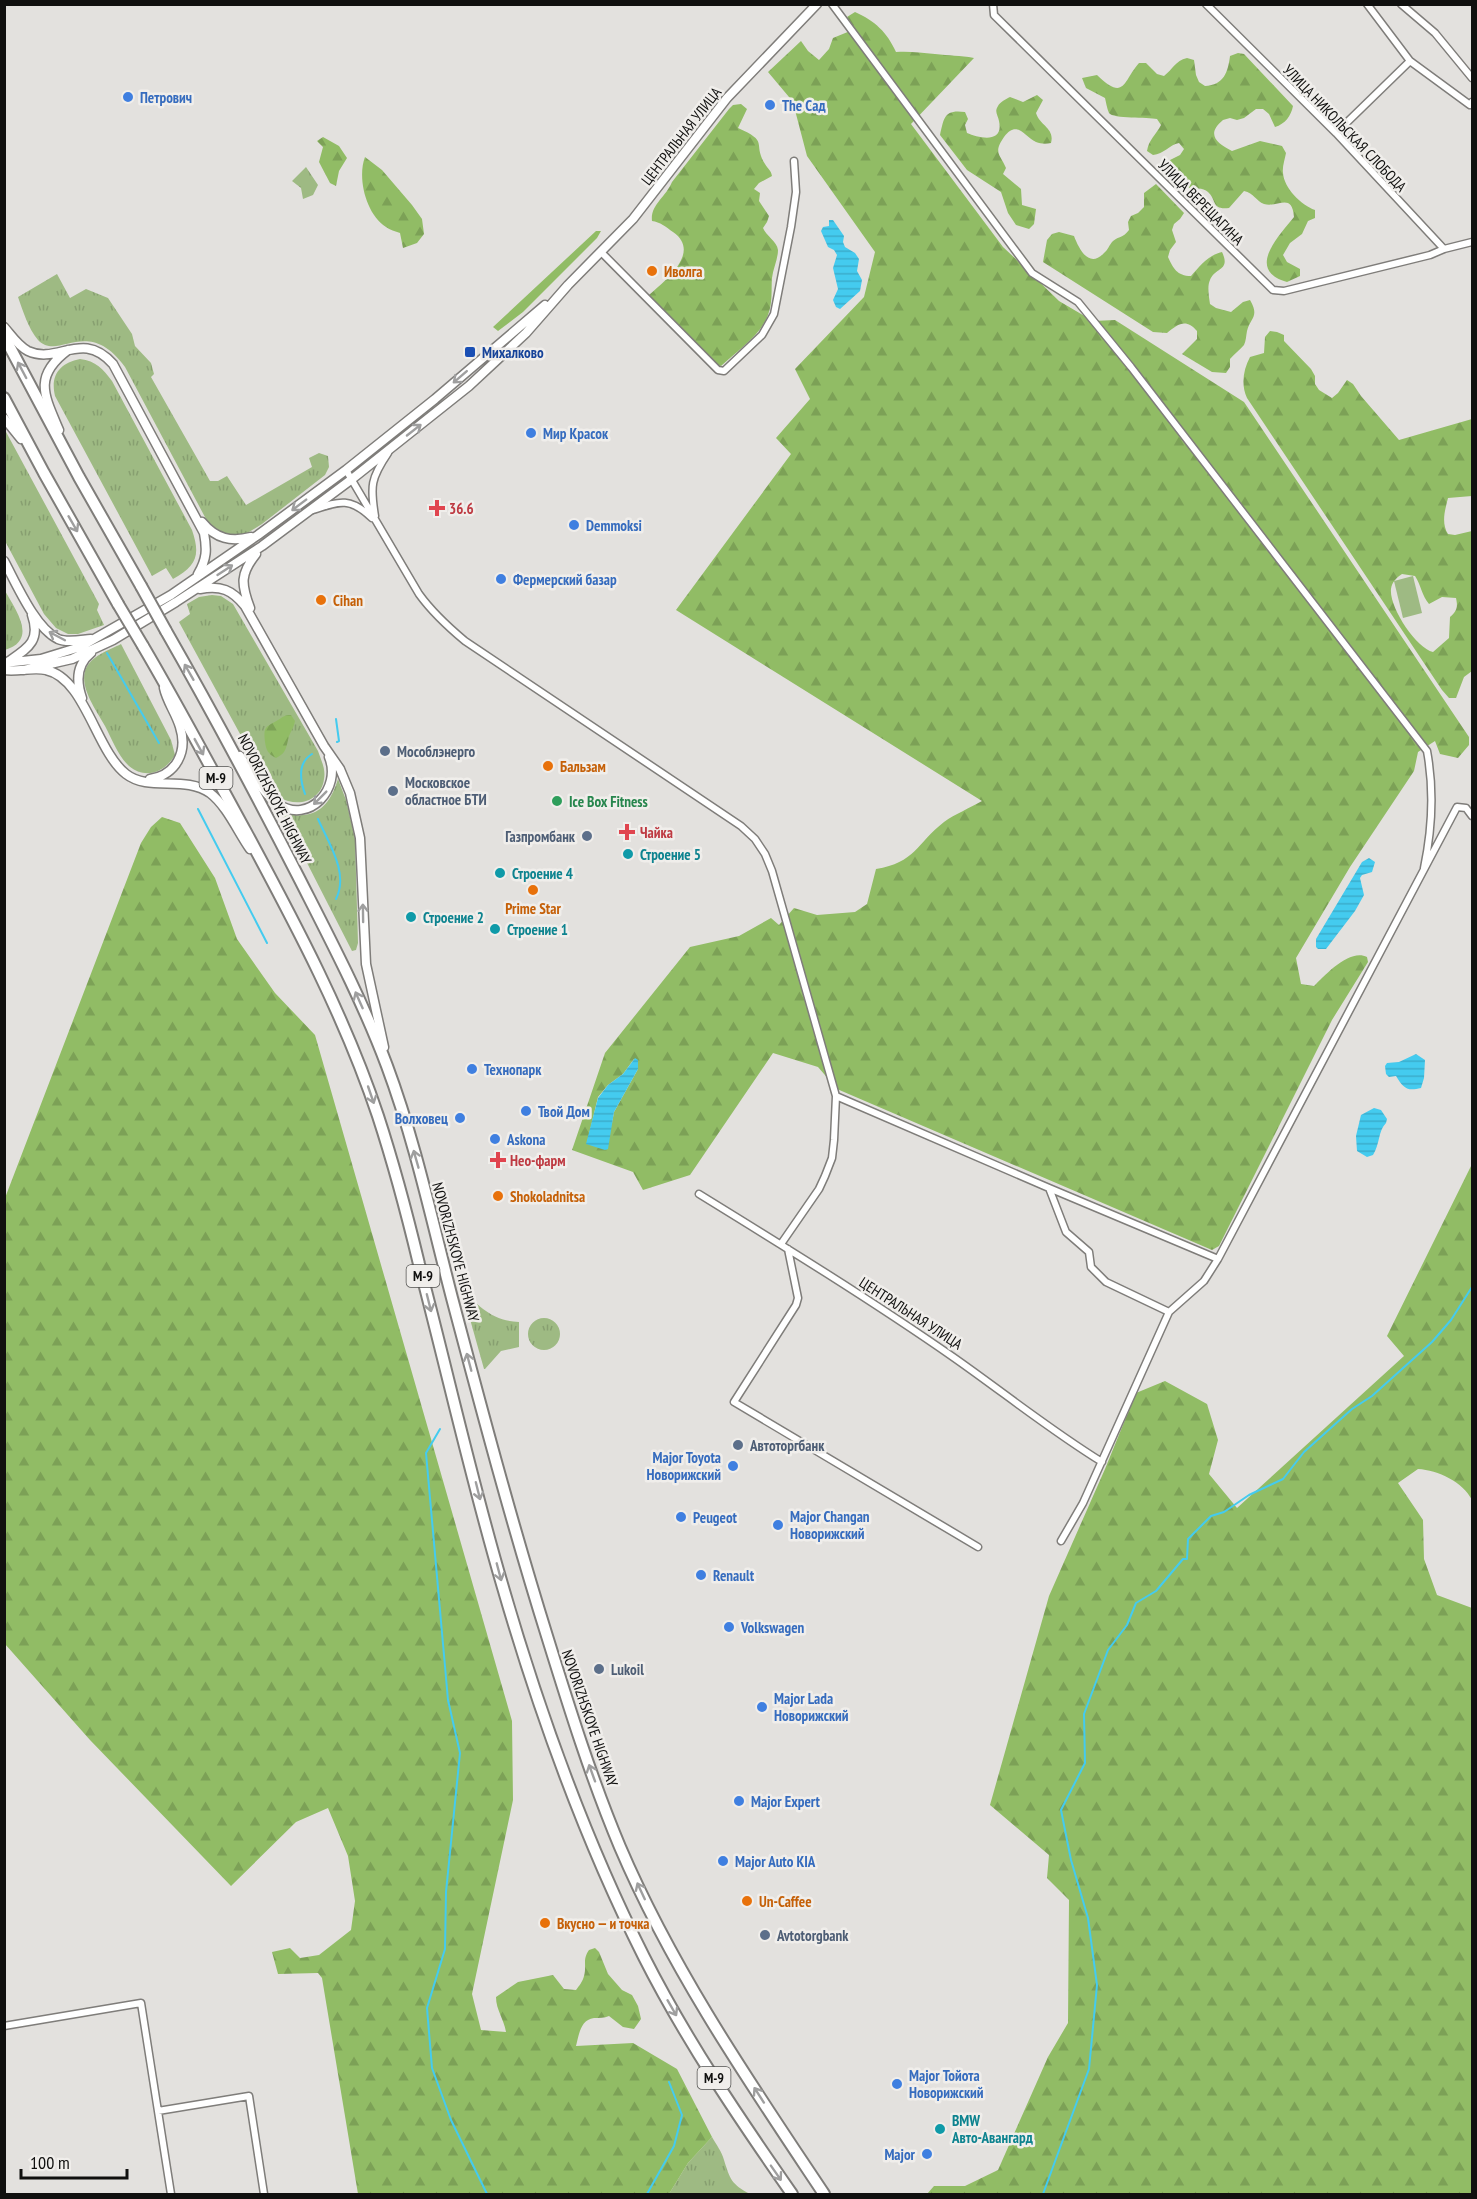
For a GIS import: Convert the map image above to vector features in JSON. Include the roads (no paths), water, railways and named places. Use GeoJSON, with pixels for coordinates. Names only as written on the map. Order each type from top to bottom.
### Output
{"type":"FeatureCollection","features":[{"type":"Feature","properties":{"kind":"highway","name":"NOVORIZHSKOYE HIGHWAY"},"geometry":{"type":"LineString","coordinates":[[4,336],[79,477],[229,741],[339,956],[373,1030],[390,1074],[419,1173],[529,1577],[593,1777],[621,1847],[668,1946],[731,2052],[824,2194]]}},
{"type":"Feature","properties":{"kind":"highway","name":"М-9"},"geometry":{"type":"LineString","coordinates":[[4,398],[44,473],[161,677],[271,879],[346,1030],[378,1116],[400,1190],[501,1582],[536,1694],[570,1791],[595,1851],[658,1984],[725,2098],[792,2194]]}},
{"type":"Feature","properties":{"kind":"street","name":"ЦЕНТРАЛЬНАЯ УЛИЦА"},"geometry":{"type":"LineString","coordinates":[[568,285],[602,253],[650,198],[727,98],[817,4]]}},
{"type":"Feature","properties":{"kind":"street"},"geometry":{"type":"LineString","coordinates":[[832,4],[1032,273],[1078,302],[1131,367],[1427,751],[1431,791],[1428,849],[1424,868]]}},
{"type":"Feature","properties":{"kind":"street","name":"УЛИЦА ВЕРЕЩАГИНА"},"geometry":{"type":"LineString","coordinates":[[993,4],[994,15],[1273,290],[1284,291],[1430,255],[1444,249]]}},
{"type":"Feature","properties":{"kind":"street","name":"УЛИЦА НИКОЛЬСКАЯ СЛОБОДА"},"geometry":{"type":"LineString","coordinates":[[1206,4],[1336,133],[1444,249]]}},
{"type":"Feature","properties":{"kind":"street"},"geometry":{"type":"LineString","coordinates":[[1367,4],[1410,61],[1470,105],[1473,102]]}},
{"type":"Feature","properties":{"kind":"street"},"geometry":{"type":"LineString","coordinates":[[1401,4],[1436,33],[1473,78]]}},
{"type":"Feature","properties":{"kind":"street"},"geometry":{"type":"LineString","coordinates":[[1336,133],[1410,61]]}},
{"type":"Feature","properties":{"kind":"street"},"geometry":{"type":"LineString","coordinates":[[602,253],[718,370],[723,371],[762,335],[774,314],[796,192],[794,161]]}},
{"type":"Feature","properties":{"kind":"street"},"geometry":{"type":"LineString","coordinates":[[1444,249],[1473,242]]}},
{"type":"Feature","properties":{"kind":"street"},"geometry":{"type":"LineString","coordinates":[[5,666],[60,654],[99,642],[194,590],[262,546],[391,449],[469,386],[526,333],[568,285]]}},
{"type":"Feature","properties":{"kind":"street"},"geometry":{"type":"LineString","coordinates":[[24,670],[72,659],[258,535],[346,470],[435,399],[568,285]]}},
{"type":"Feature","properties":{"kind":"street"},"geometry":{"type":"LineString","coordinates":[[4,327],[22,347],[29,351],[49,353],[81,347],[100,352],[113,364],[204,533],[207,552],[196,577]]}},
{"type":"Feature","properties":{"kind":"street","name":"М-9"},"geometry":{"type":"LineString","coordinates":[[69,349],[52,363],[47,371],[44,390],[79,477]]}},
{"type":"Feature","properties":{"kind":"street"},"geometry":{"type":"LineString","coordinates":[[4,418],[14,428],[44,473]]}},
{"type":"Feature","properties":{"kind":"street"},"geometry":{"type":"LineString","coordinates":[[376,522],[372,479],[391,449]]}},
{"type":"Feature","properties":{"kind":"street"},"geometry":{"type":"LineString","coordinates":[[346,470],[419,594],[431,610],[458,635],[741,826],[755,839],[765,854],[772,870],[836,1096],[834,1140],[828,1167],[819,1189],[781,1244]]}},
{"type":"Feature","properties":{"kind":"street"},"geometry":{"type":"LineString","coordinates":[[307,512],[336,502],[345,502],[362,508],[376,522]]}},
{"type":"Feature","properties":{"kind":"street"},"geometry":{"type":"LineString","coordinates":[[196,515],[206,527],[224,539],[236,540],[258,535]]}},
{"type":"Feature","properties":{"kind":"street","name":"М-9"},"geometry":{"type":"LineString","coordinates":[[255,622],[243,590],[243,579],[244,570],[262,546]]}},
{"type":"Feature","properties":{"kind":"street"},"geometry":{"type":"LineString","coordinates":[[4,561],[29,606],[44,627],[59,640],[99,642]]}},
{"type":"Feature","properties":{"kind":"street","name":"М-9"},"geometry":{"type":"LineString","coordinates":[[194,590],[213,586],[229,591],[245,606],[324,746],[340,769],[357,816],[366,964],[390,1074]]}},
{"type":"Feature","properties":{"kind":"street"},"geometry":{"type":"LineString","coordinates":[[5,666],[33,642],[35,625],[29,606]]}},
{"type":"Feature","properties":{"kind":"street"},"geometry":{"type":"LineString","coordinates":[[86,710],[78,684],[78,674],[80,666],[99,642]]}},
{"type":"Feature","properties":{"kind":"street"},"geometry":{"type":"LineString","coordinates":[[5,666],[24,670],[45,669],[56,673],[70,687],[86,710],[111,757],[126,774],[140,780]]}},
{"type":"Feature","properties":{"kind":"street","name":"М-9"},"geometry":{"type":"LineString","coordinates":[[140,780],[153,779],[169,772],[181,756],[183,744],[180,727],[165,694],[161,677]]}},
{"type":"Feature","properties":{"kind":"street","name":"М-9"},"geometry":{"type":"LineString","coordinates":[[229,741],[277,804],[297,810],[308,809],[318,803],[330,788],[333,775],[324,746]]}},
{"type":"Feature","properties":{"kind":"street","name":"М-9"},"geometry":{"type":"LineString","coordinates":[[140,780],[192,785],[211,794],[271,879]]}},
{"type":"Feature","properties":{"kind":"street"},"geometry":{"type":"LineString","coordinates":[[1061,1541],[1083,1503],[1169,1312],[1204,1281],[1218,1259],[1457,807],[1466,808],[1473,816]]}},
{"type":"Feature","properties":{"kind":"street"},"geometry":{"type":"LineString","coordinates":[[836,1096],[1218,1259]]}},
{"type":"Feature","properties":{"kind":"street"},"geometry":{"type":"LineString","coordinates":[[1049,1188],[1066,1232],[1089,1252],[1092,1267],[1106,1282],[1169,1312]]}},
{"type":"Feature","properties":{"kind":"street","name":"ЦЕНТРАЛЬНАЯ УЛИЦА"},"geometry":{"type":"LineString","coordinates":[[699,1194],[781,1244],[952,1357],[1061,1436],[1102,1462]]}},
{"type":"Feature","properties":{"kind":"street"},"geometry":{"type":"LineString","coordinates":[[788,1249],[798,1298],[796,1305],[735,1402],[978,1547]]}},
{"type":"Feature","properties":{"kind":"street"},"geometry":{"type":"LineString","coordinates":[[4,2026],[141,2003],[171,2194]]}},
{"type":"Feature","properties":{"kind":"street"},"geometry":{"type":"LineString","coordinates":[[158,2111],[249,2096],[264,2194]]}},
{"type":"Feature","properties":{"kind":"water"},"geometry":{"type":"Polygon","coordinates":[[[829,220],[833,220],[844,236],[845,247],[855,253],[859,259],[857,271],[862,280],[860,291],[840,309],[836,307],[833,300],[838,289],[833,268],[837,255],[828,247],[821,231],[823,227],[829,226],[829,220]]]}},
{"type":"Feature","properties":{"kind":"water"},"geometry":{"type":"Polygon","coordinates":[[[1369,858],[1375,862],[1372,872],[1360,878],[1364,895],[1355,911],[1326,949],[1318,949],[1316,939],[1362,862],[1369,858]]]}},
{"type":"Feature","properties":{"kind":"water"},"geometry":{"type":"Polygon","coordinates":[[[1416,1054],[1425,1060],[1421,1088],[1408,1089],[1396,1076],[1389,1077],[1386,1074],[1387,1063],[1399,1062],[1416,1054]]]}},
{"type":"Feature","properties":{"kind":"water"},"geometry":{"type":"Polygon","coordinates":[[[635,1058],[638,1060],[638,1069],[614,1112],[608,1149],[586,1144],[598,1098],[608,1085],[623,1074],[635,1058]]]}},
{"type":"Feature","properties":{"kind":"water"},"geometry":{"type":"Polygon","coordinates":[[[1374,1108],[1381,1110],[1387,1119],[1373,1155],[1367,1157],[1357,1151],[1356,1136],[1361,1115],[1374,1108]]]}},
{"type":"Feature","properties":{"kind":"waterway"},"geometry":{"type":"LineString","coordinates":[[107,653],[159,743]]}},
{"type":"Feature","properties":{"kind":"waterway"},"geometry":{"type":"LineString","coordinates":[[336,719],[339,741],[337,742]]}},
{"type":"Feature","properties":{"kind":"waterway"},"geometry":{"type":"LineString","coordinates":[[305,794],[301,772],[304,762],[312,754]]}},
{"type":"Feature","properties":{"kind":"waterway"},"geometry":{"type":"LineString","coordinates":[[198,809],[267,943]]}},
{"type":"Feature","properties":{"kind":"waterway"},"geometry":{"type":"LineString","coordinates":[[318,819],[339,869],[340,879],[336,899]]}},
{"type":"Feature","properties":{"kind":"waterway"},"geometry":{"type":"LineString","coordinates":[[1043,2194],[1089,2069],[1097,1985],[1088,1918],[1071,1860],[1061,1810],[1085,1763],[1084,1714],[1108,1650],[1127,1625],[1136,1603],[1156,1591],[1183,1559],[1187,1559],[1188,1539],[1211,1516],[1224,1512],[1249,1495],[1283,1479],[1304,1452],[1352,1409],[1372,1396],[1432,1342],[1451,1320],[1472,1287]]}},
{"type":"Feature","properties":{"kind":"waterway"},"geometry":{"type":"LineString","coordinates":[[440,1429],[426,1453],[448,1700],[460,1753],[446,1892],[445,1949],[427,2008],[432,2068],[451,2120],[487,2194]]}},
{"type":"Feature","properties":{"kind":"waterway"},"geometry":{"type":"LineString","coordinates":[[647,2194],[674,2146],[682,2115],[669,2082]]}},
{"type":"Feature","properties":{"kind":"place","name":"Петрович"},"geometry":{"type":"Point","coordinates":[128,97]}},
{"type":"Feature","properties":{"kind":"place","name":"The Сад"},"geometry":{"type":"Point","coordinates":[770,105]}},
{"type":"Feature","properties":{"kind":"place","name":"Иволга"},"geometry":{"type":"Point","coordinates":[652,271]}},
{"type":"Feature","properties":{"kind":"place","name":"Михалково"},"geometry":{"type":"Point","coordinates":[470,352]}},
{"type":"Feature","properties":{"kind":"place","name":"Мир Красок"},"geometry":{"type":"Point","coordinates":[531,433]}},
{"type":"Feature","properties":{"kind":"place","name":"36.6"},"geometry":{"type":"Point","coordinates":[437,508]}},
{"type":"Feature","properties":{"kind":"place","name":"Demmoksi"},"geometry":{"type":"Point","coordinates":[574,525]}},
{"type":"Feature","properties":{"kind":"place","name":"Фермерский базар"},"geometry":{"type":"Point","coordinates":[501,579]}},
{"type":"Feature","properties":{"kind":"place","name":"Cihan"},"geometry":{"type":"Point","coordinates":[321,600]}},
{"type":"Feature","properties":{"kind":"place","name":"Мособлэнерго"},"geometry":{"type":"Point","coordinates":[385,751]}},
{"type":"Feature","properties":{"kind":"place","name":"Бальзам"},"geometry":{"type":"Point","coordinates":[548,766]}},
{"type":"Feature","properties":{"kind":"place","name":"Московское областное БТИ"},"geometry":{"type":"Point","coordinates":[393,791]}},
{"type":"Feature","properties":{"kind":"place","name":"Ice Box Fitness"},"geometry":{"type":"Point","coordinates":[557,801]}},
{"type":"Feature","properties":{"kind":"place","name":"Чайка"},"geometry":{"type":"Point","coordinates":[627,832]}},
{"type":"Feature","properties":{"kind":"place","name":"Газпромбанк"},"geometry":{"type":"Point","coordinates":[587,836]}},
{"type":"Feature","properties":{"kind":"place","name":"Строение 5"},"geometry":{"type":"Point","coordinates":[628,854]}},
{"type":"Feature","properties":{"kind":"place","name":"Строение 4"},"geometry":{"type":"Point","coordinates":[500,873]}},
{"type":"Feature","properties":{"kind":"place","name":"Prime Star"},"geometry":{"type":"Point","coordinates":[533,890]}},
{"type":"Feature","properties":{"kind":"place","name":"Строение 2"},"geometry":{"type":"Point","coordinates":[411,917]}},
{"type":"Feature","properties":{"kind":"place","name":"Строение 1"},"geometry":{"type":"Point","coordinates":[495,929]}},
{"type":"Feature","properties":{"kind":"place","name":"Технопарк"},"geometry":{"type":"Point","coordinates":[472,1069]}},
{"type":"Feature","properties":{"kind":"place","name":"Твой Дом"},"geometry":{"type":"Point","coordinates":[526,1111]}},
{"type":"Feature","properties":{"kind":"place","name":"Волховец"},"geometry":{"type":"Point","coordinates":[460,1118]}},
{"type":"Feature","properties":{"kind":"place","name":"Askona"},"geometry":{"type":"Point","coordinates":[495,1139]}},
{"type":"Feature","properties":{"kind":"place","name":"Нео-фарм"},"geometry":{"type":"Point","coordinates":[498,1160]}},
{"type":"Feature","properties":{"kind":"place","name":"Shokoladnitsa"},"geometry":{"type":"Point","coordinates":[498,1196]}},
{"type":"Feature","properties":{"kind":"place","name":"Автоторгбанк"},"geometry":{"type":"Point","coordinates":[738,1445]}},
{"type":"Feature","properties":{"kind":"place","name":"Major Toyota Новорижский"},"geometry":{"type":"Point","coordinates":[733,1466]}},
{"type":"Feature","properties":{"kind":"place","name":"Peugeot"},"geometry":{"type":"Point","coordinates":[681,1517]}},
{"type":"Feature","properties":{"kind":"place","name":"Major Changan Новорижский"},"geometry":{"type":"Point","coordinates":[778,1525]}},
{"type":"Feature","properties":{"kind":"place","name":"Renault"},"geometry":{"type":"Point","coordinates":[701,1575]}},
{"type":"Feature","properties":{"kind":"place","name":"Volkswagen"},"geometry":{"type":"Point","coordinates":[729,1627]}},
{"type":"Feature","properties":{"kind":"place","name":"Lukoil"},"geometry":{"type":"Point","coordinates":[599,1669]}},
{"type":"Feature","properties":{"kind":"place","name":"Major Lada Новорижский"},"geometry":{"type":"Point","coordinates":[762,1707]}},
{"type":"Feature","properties":{"kind":"place","name":"Major Expert"},"geometry":{"type":"Point","coordinates":[739,1801]}},
{"type":"Feature","properties":{"kind":"place","name":"Major Auto KIA"},"geometry":{"type":"Point","coordinates":[723,1861]}},
{"type":"Feature","properties":{"kind":"place","name":"Un-Caffee"},"geometry":{"type":"Point","coordinates":[747,1901]}},
{"type":"Feature","properties":{"kind":"place","name":"Вкусно — и точка"},"geometry":{"type":"Point","coordinates":[545,1923]}},
{"type":"Feature","properties":{"kind":"place","name":"Avtotorgbank"},"geometry":{"type":"Point","coordinates":[765,1935]}},
{"type":"Feature","properties":{"kind":"place","name":"Major Тойота Новорижский"},"geometry":{"type":"Point","coordinates":[897,2084]}},
{"type":"Feature","properties":{"kind":"place","name":"BMW Авто-Авангард"},"geometry":{"type":"Point","coordinates":[940,2129]}},
{"type":"Feature","properties":{"kind":"place","name":"Major"},"geometry":{"type":"Point","coordinates":[927,2154]}}]}
